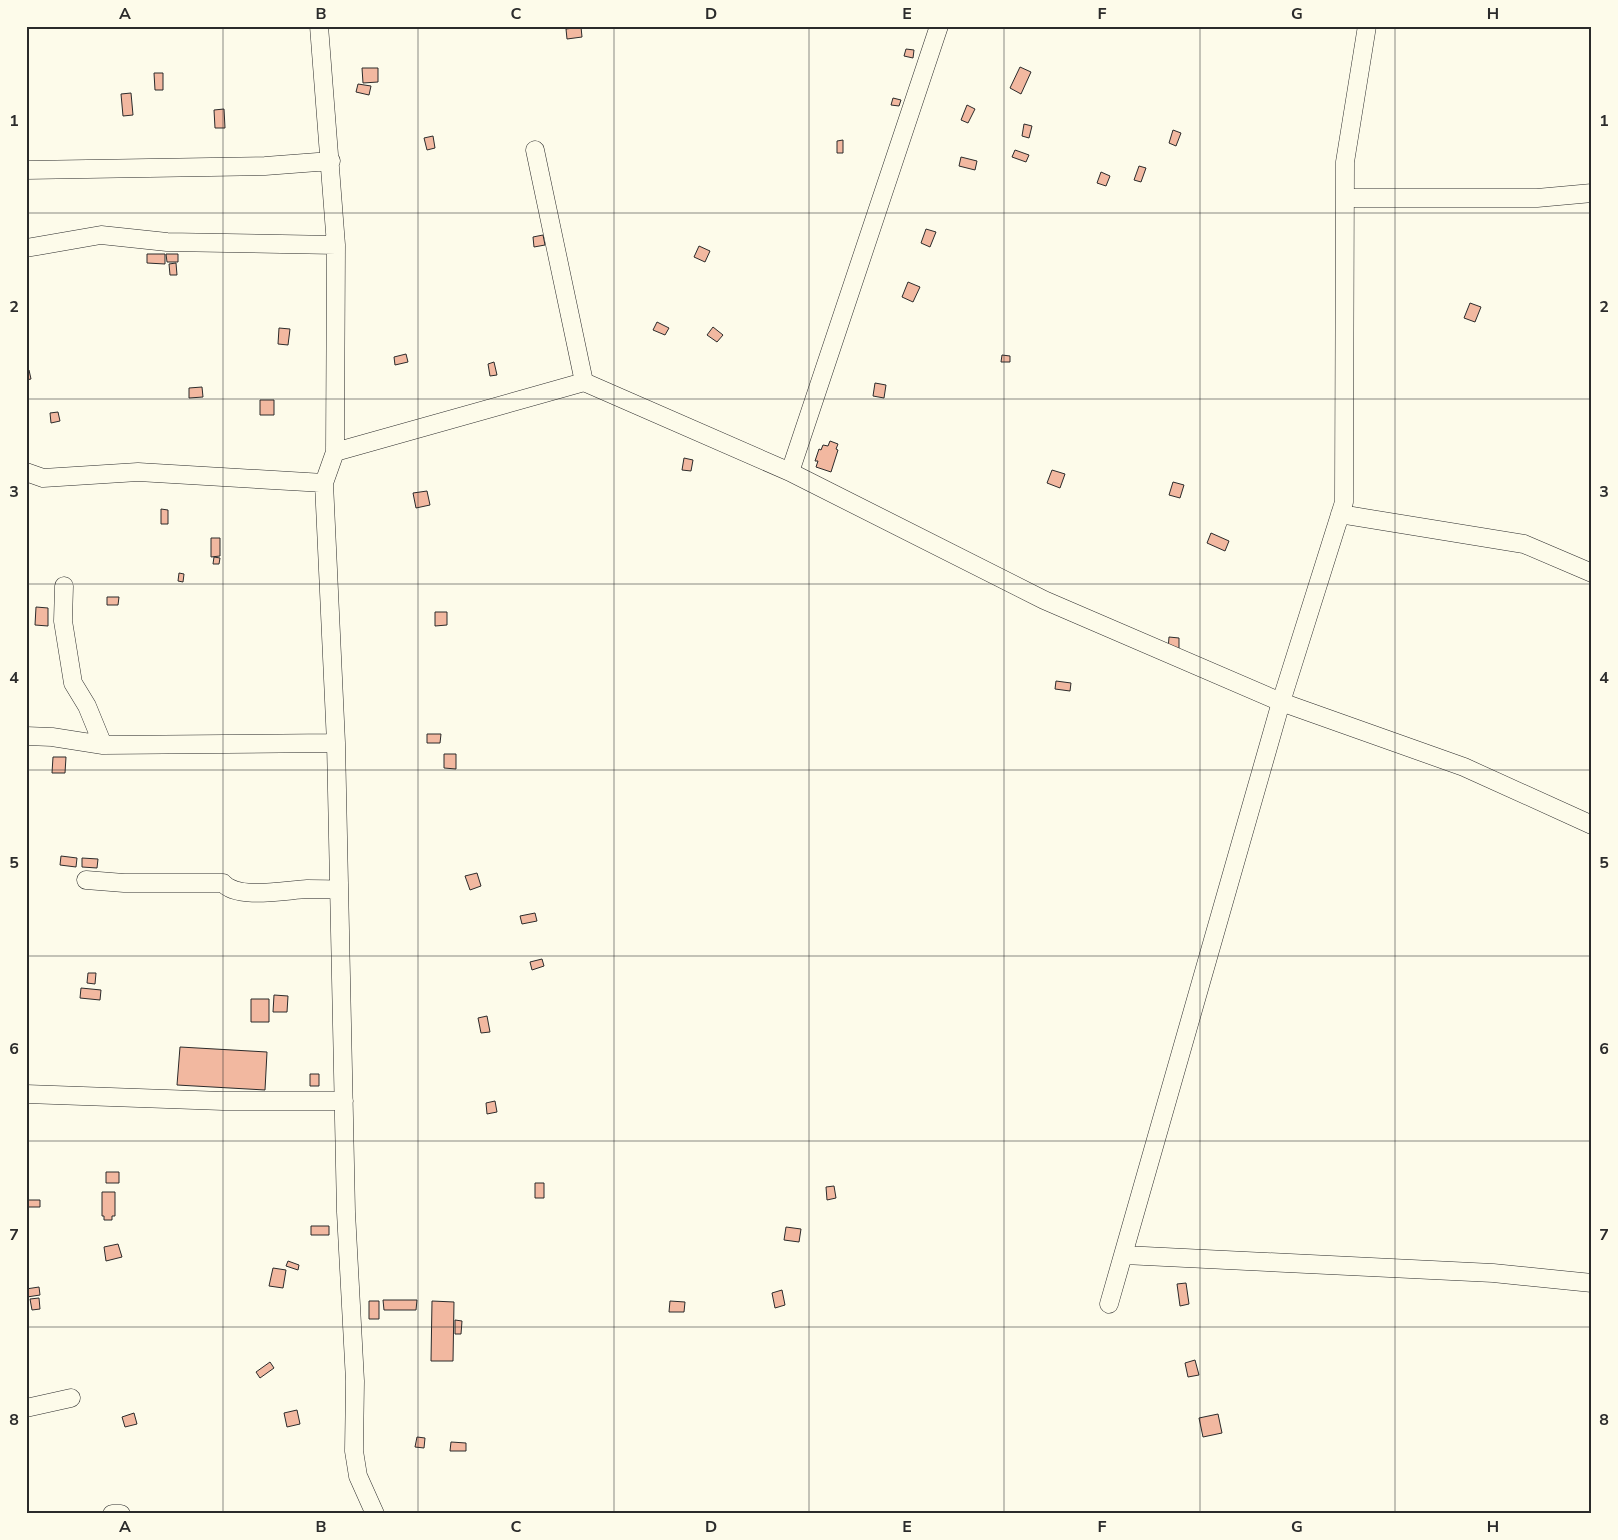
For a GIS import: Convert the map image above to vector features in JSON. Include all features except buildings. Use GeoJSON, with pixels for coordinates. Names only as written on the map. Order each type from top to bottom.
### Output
{"type":"FeatureCollection","features":[{"type":"Feature","properties":{"kind":"street"},"geometry":{"type":"LineString","coordinates":[[319,26],[331,161],[336,245],[335,452],[324,482],[336,743],[348,1262],[355,1380],[354,1451],[358,1476],[375,1514]]}},
{"type":"Feature","properties":{"kind":"street"},"geometry":{"type":"LineString","coordinates":[[790,472],[939,26]]}},
{"type":"Feature","properties":{"kind":"street"},"geometry":{"type":"LineString","coordinates":[[1109,1304],[1281,702],[1344,502],[1345,162],[1367,26]]}},
{"type":"Feature","properties":{"kind":"street"},"geometry":{"type":"LineString","coordinates":[[535,150],[584,382]]}},
{"type":"Feature","properties":{"kind":"street"},"geometry":{"type":"LineString","coordinates":[[26,170],[265,166],[331,161]]}},
{"type":"Feature","properties":{"kind":"street"},"geometry":{"type":"LineString","coordinates":[[1345,198],[1537,198],[1592,193]]}},
{"type":"Feature","properties":{"kind":"street"},"geometry":{"type":"LineString","coordinates":[[26,248],[101,235],[167,242],[336,245]]}},
{"type":"Feature","properties":{"kind":"street"},"geometry":{"type":"LineString","coordinates":[[335,452],[584,382],[790,472],[1044,600],[1281,702],[1464,767],[1592,825]]}},
{"type":"Feature","properties":{"kind":"street"},"geometry":{"type":"LineString","coordinates":[[26,472],[43,478],[138,472],[324,482]]}},
{"type":"Feature","properties":{"kind":"street"},"geometry":{"type":"LineString","coordinates":[[1340,514],[1524,544],[1592,573]]}},
{"type":"Feature","properties":{"kind":"street"},"geometry":{"type":"LineString","coordinates":[[64,586],[63,621],[73,683],[87,706],[103,745]]}},
{"type":"Feature","properties":{"kind":"street"},"geometry":{"type":"LineString","coordinates":[[26,736],[52,737],[103,745],[336,743]]}},
{"type":"Feature","properties":{"kind":"street"},"geometry":{"type":"LineString","coordinates":[[86,880],[166,883],[210,881],[223,882],[228,888],[234,890],[272,893],[308,889],[339,890]]}},
{"type":"Feature","properties":{"kind":"street"},"geometry":{"type":"LineString","coordinates":[[26,1094],[224,1101],[344,1101]]}},
{"type":"Feature","properties":{"kind":"street"},"geometry":{"type":"LineString","coordinates":[[1124,1255],[1493,1273],[1592,1283]]}},
{"type":"Feature","properties":{"kind":"street"},"geometry":{"type":"LineString","coordinates":[[26,1408],[70,1398]]}},
{"type":"Feature","properties":{"kind":"street"},"geometry":{"type":"LineString","coordinates":[[112,1514],[121,1514]]}}]}
